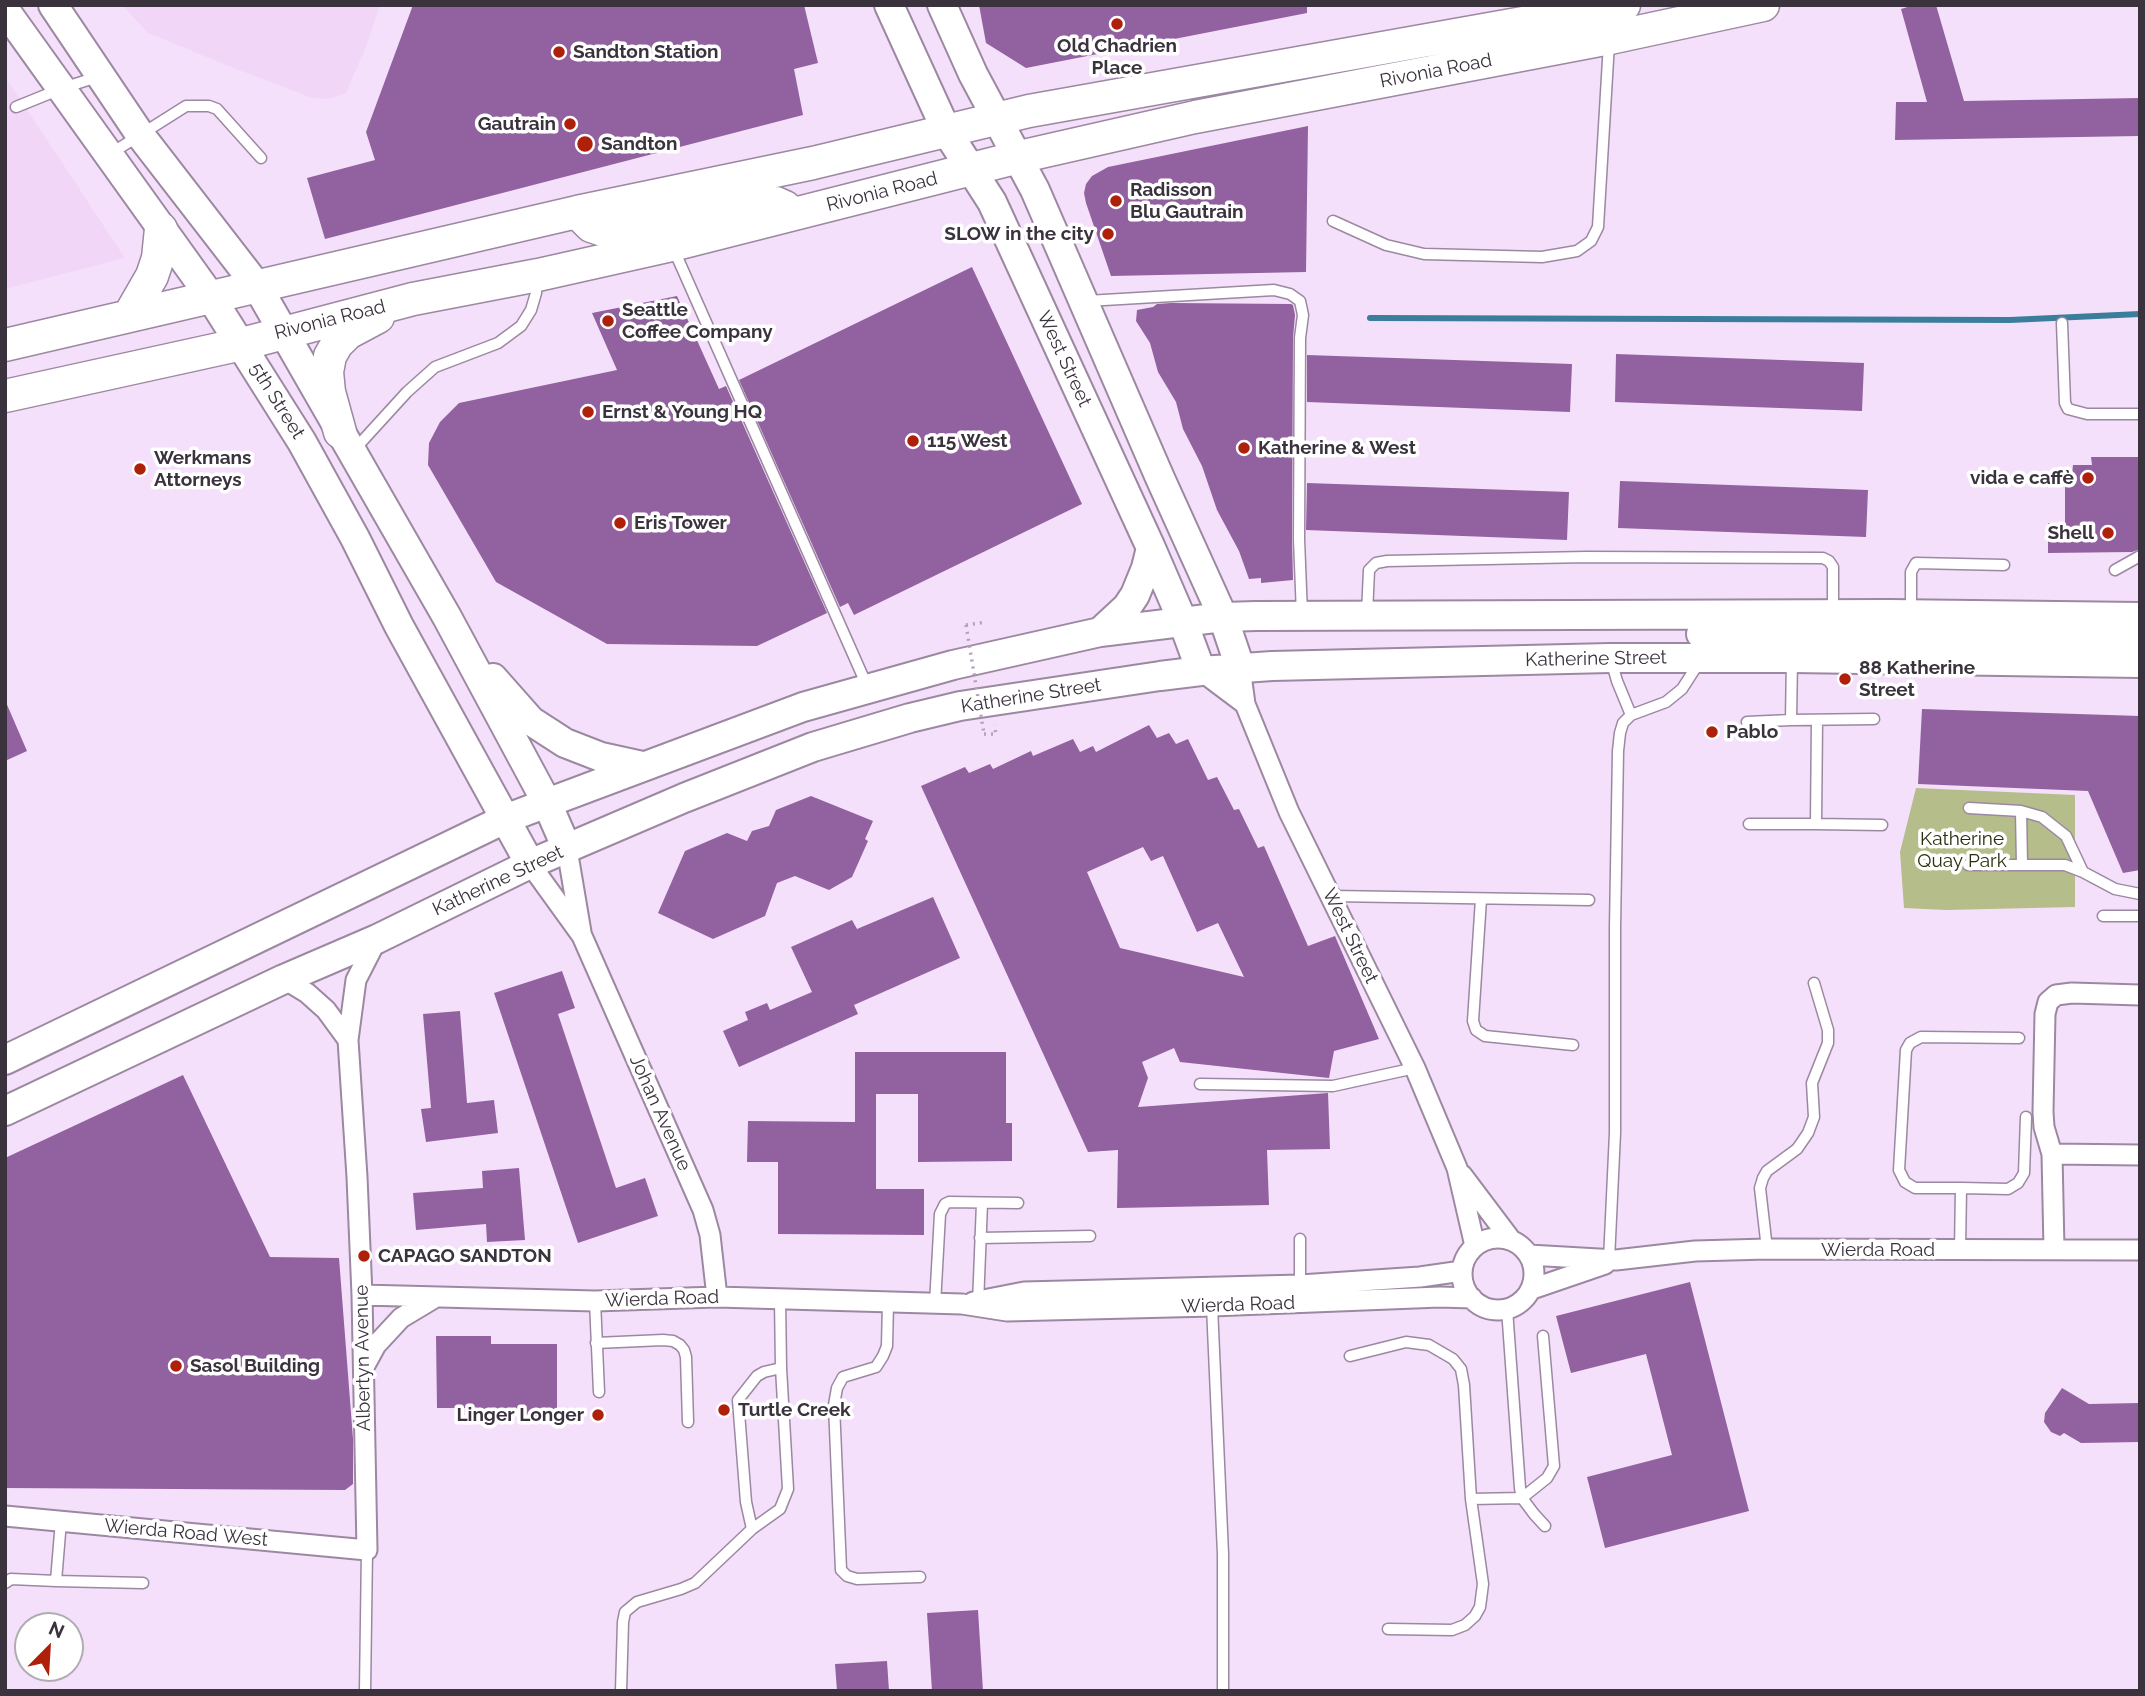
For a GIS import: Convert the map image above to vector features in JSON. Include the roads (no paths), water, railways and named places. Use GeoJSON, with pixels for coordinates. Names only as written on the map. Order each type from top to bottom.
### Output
{"type":"FeatureCollection","features":[{"type":"Feature","properties":{"kind":"main road","name":"5th Street"},"geometry":{"type":"LineString","coordinates":[[53,5],[141,136],[257,286],[447,617],[547,803],[566,849]]}},
{"type":"Feature","properties":{"kind":"main road","name":"West Street"},"geometry":{"type":"LineString","coordinates":[[942,5],[973,74],[1019,157],[1223,617],[1240,667]]}},
{"type":"Feature","properties":{"kind":"main road","name":"Rivonia Road"},"geometry":{"type":"LineString","coordinates":[[5,345],[577,212],[813,163],[1028,111],[1624,5]]}},
{"type":"Feature","properties":{"kind":"main road","name":"Rivonia Road"},"geometry":{"type":"LineString","coordinates":[[5,396],[242,344],[413,299],[672,245],[1019,157],[1195,117],[1610,38],[1763,5]]}},
{"type":"Feature","properties":{"kind":"main road","name":"5th Street"},"geometry":{"type":"LineString","coordinates":[[5,10],[211,296],[242,344],[355,538],[399,626],[530,864]]}},
{"type":"Feature","properties":{"kind":"main road","name":"West Street"},"geometry":{"type":"LineString","coordinates":[[894,16],[947,132],[992,202],[1184,622],[1201,671]]}},
{"type":"Feature","properties":{"kind":"main road"},"geometry":{"type":"LineString","coordinates":[[577,212],[591,226],[609,232],[753,203],[776,203],[799,213]]}},
{"type":"Feature","properties":{"kind":"main road"},"geometry":{"type":"LineString","coordinates":[[129,316],[152,276],[158,258],[162,229]]}},
{"type":"Feature","properties":{"kind":"main road"},"geometry":{"type":"LineString","coordinates":[[346,442],[329,392],[327,372],[330,356],[348,333],[413,299]]}},
{"type":"Feature","properties":{"kind":"main road"},"geometry":{"type":"LineString","coordinates":[[1100,632],[1127,607],[1135,595],[1151,548]]}},
{"type":"Feature","properties":{"kind":"main road"},"geometry":{"type":"LineString","coordinates":[[9,1055],[505,819],[803,707],[953,665],[1100,632],[1223,617],[1833,614],[2140,617]]}},
{"type":"Feature","properties":{"kind":"main road"},"geometry":{"type":"LineString","coordinates":[[447,617],[509,698],[531,721],[565,743],[601,757],[642,766]]}},
{"type":"Feature","properties":{"kind":"main road"},"geometry":{"type":"LineString","coordinates":[[1223,617],[1259,626],[1334,630],[2140,639]]}},
{"type":"Feature","properties":{"kind":"main road","name":"Katherine Street"},"geometry":{"type":"LineString","coordinates":[[5,1111],[284,979],[377,939],[530,864],[813,747],[960,706],[1240,667],[1610,658],[2140,663]]}},
{"type":"Feature","properties":{"kind":"street","name":"West Street"},"geometry":{"type":"LineString","coordinates":[[1240,667],[1245,704],[1289,812],[1415,1068],[1457,1168],[1475,1246]]}},
{"type":"Feature","properties":{"kind":"street"},"geometry":{"type":"LineString","coordinates":[[1201,671],[1245,704]]}},
{"type":"Feature","properties":{"kind":"street","name":"Johan Avenue"},"geometry":{"type":"LineString","coordinates":[[566,849],[582,936]]}},
{"type":"Feature","properties":{"kind":"street","name":"Johan Avenue"},"geometry":{"type":"LineString","coordinates":[[530,864],[582,936],[703,1210],[710,1235],[717,1297]]}},
{"type":"Feature","properties":{"kind":"street","name":"Albertyn Avenue"},"geometry":{"type":"LineString","coordinates":[[367,1550],[362,1294],[348,1040],[356,979],[377,939]]}},
{"type":"Feature","properties":{"kind":"street"},"geometry":{"type":"LineString","coordinates":[[284,979],[307,993],[326,1010],[348,1040]]}},
{"type":"Feature","properties":{"kind":"street"},"geometry":{"type":"LineString","coordinates":[[2054,1250],[2052,1154],[2044,1127],[2043,1112],[2045,1014],[2048,1002],[2056,995],[2072,993],[2140,995]]}},
{"type":"Feature","properties":{"kind":"street"},"geometry":{"type":"LineString","coordinates":[[2052,1154],[2140,1155]]}},
{"type":"Feature","properties":{"kind":"street","name":"West Street"},"geometry":{"type":"LineString","coordinates":[[1457,1168],[1511,1240]]}},
{"type":"Feature","properties":{"kind":"street"},"geometry":{"type":"LineString","coordinates":[[1496,1238],[1511,1240],[1522,1246],[1534,1266],[1532,1289],[1526,1298],[1507,1309],[1494,1310],[1482,1306],[1472,1298],[1466,1290],[1462,1271],[1475,1246],[1496,1238]]}},
{"type":"Feature","properties":{"kind":"street","name":"Wierda Road"},"geometry":{"type":"LineString","coordinates":[[1529,1255],[1612,1260],[1695,1251],[1767,1249],[2140,1250]]}},
{"type":"Feature","properties":{"kind":"street","name":"Wierda Road"},"geometry":{"type":"LineString","coordinates":[[1532,1289],[1612,1260]]}},
{"type":"Feature","properties":{"kind":"street","name":"Wierda Road"},"geometry":{"type":"LineString","coordinates":[[362,1294],[595,1301],[717,1297],[973,1304],[1024,1292],[1212,1306],[1462,1271]]}},
{"type":"Feature","properties":{"kind":"street"},"geometry":{"type":"LineString","coordinates":[[1210,1286],[1212,1306]]}},
{"type":"Feature","properties":{"kind":"street","name":"Wierda Road"},"geometry":{"type":"LineString","coordinates":[[1105,1300],[1210,1286],[1300,1294],[1472,1298]]}},
{"type":"Feature","properties":{"kind":"street"},"geometry":{"type":"LineString","coordinates":[[364,1367],[376,1345],[401,1318],[436,1296]]}},
{"type":"Feature","properties":{"kind":"street","name":"Wierda Road West"},"geometry":{"type":"LineString","coordinates":[[5,1516],[367,1550]]}},
{"type":"Feature","properties":{"kind":"lane"},"geometry":{"type":"LineString","coordinates":[[881,5],[894,16]]}},
{"type":"Feature","properties":{"kind":"lane"},"geometry":{"type":"LineString","coordinates":[[1333,221],[1386,245],[1424,254],[1542,257],[1577,251],[1591,241],[1598,227],[1610,38]]}},
{"type":"Feature","properties":{"kind":"lane"},"geometry":{"type":"LineString","coordinates":[[16,107],[101,76]]}},
{"type":"Feature","properties":{"kind":"lane"},"geometry":{"type":"LineString","coordinates":[[110,155],[186,106],[209,106],[217,109],[261,158]]}},
{"type":"Feature","properties":{"kind":"lane"},"geometry":{"type":"LineString","coordinates":[[672,245],[868,688]]}},
{"type":"Feature","properties":{"kind":"lane"},"geometry":{"type":"LineString","coordinates":[[346,442],[435,367],[498,343],[521,326],[531,310],[538,275]]}},
{"type":"Feature","properties":{"kind":"lane"},"geometry":{"type":"LineString","coordinates":[[1083,301],[1273,290],[1290,294],[1300,301],[1303,315],[1300,338],[1299,539],[1302,617]]}},
{"type":"Feature","properties":{"kind":"lane"},"geometry":{"type":"LineString","coordinates":[[2062,323],[2065,403],[2068,409],[2087,414],[2140,414]]}},
{"type":"Feature","properties":{"kind":"lane"},"geometry":{"type":"LineString","coordinates":[[2115,570],[2140,556]]}},
{"type":"Feature","properties":{"kind":"lane"},"geometry":{"type":"LineString","coordinates":[[1367,616],[1369,570],[1376,563],[1586,557],[1823,558],[1833,567],[1833,614]]}},
{"type":"Feature","properties":{"kind":"lane"},"geometry":{"type":"LineString","coordinates":[[1911,614],[1911,572],[1916,563],[2004,565]]}},
{"type":"Feature","properties":{"kind":"lane"},"geometry":{"type":"LineString","coordinates":[[1610,658],[1631,715]]}},
{"type":"Feature","properties":{"kind":"lane"},"geometry":{"type":"LineString","coordinates":[[1612,1260],[1620,733],[1623,723],[1631,715],[1666,702],[1682,689],[1702,658]]}},
{"type":"Feature","properties":{"kind":"lane"},"geometry":{"type":"LineString","coordinates":[[1791,720],[1792,658]]}},
{"type":"Feature","properties":{"kind":"lane"},"geometry":{"type":"LineString","coordinates":[[1747,722],[1874,719]]}},
{"type":"Feature","properties":{"kind":"lane"},"geometry":{"type":"LineString","coordinates":[[1816,824],[1817,720]]}},
{"type":"Feature","properties":{"kind":"lane"},"geometry":{"type":"LineString","coordinates":[[1969,808],[2021,811],[2042,817],[2066,836],[2083,872]]}},
{"type":"Feature","properties":{"kind":"lane"},"geometry":{"type":"LineString","coordinates":[[2021,811],[2022,864]]}},
{"type":"Feature","properties":{"kind":"lane"},"geometry":{"type":"LineString","coordinates":[[1749,824],[1882,825]]}},
{"type":"Feature","properties":{"kind":"lane"},"geometry":{"type":"LineString","coordinates":[[1968,865],[2060,864],[2083,872],[2115,889],[2140,894]]}},
{"type":"Feature","properties":{"kind":"lane"},"geometry":{"type":"LineString","coordinates":[[1331,897],[1589,900]]}},
{"type":"Feature","properties":{"kind":"lane"},"geometry":{"type":"LineString","coordinates":[[1481,899],[1473,1021],[1476,1030],[1485,1036],[1573,1045]]}},
{"type":"Feature","properties":{"kind":"lane"},"geometry":{"type":"LineString","coordinates":[[2103,916],[2140,916]]}},
{"type":"Feature","properties":{"kind":"lane"},"geometry":{"type":"LineString","coordinates":[[1767,1249],[1760,1188],[1767,1171],[1797,1149],[1808,1133],[1814,1117],[1812,1083],[1828,1042],[1828,1030],[1814,983]]}},
{"type":"Feature","properties":{"kind":"lane"},"geometry":{"type":"LineString","coordinates":[[2020,1038],[1922,1037],[1910,1043],[1906,1050],[1899,1170],[1905,1182],[1915,1188],[2008,1188],[2018,1183],[2024,1173],[2026,1117]]}},
{"type":"Feature","properties":{"kind":"lane"},"geometry":{"type":"LineString","coordinates":[[1200,1084],[1333,1086],[1415,1068]]}},
{"type":"Feature","properties":{"kind":"lane"},"geometry":{"type":"LineString","coordinates":[[1960,1250],[1961,1188]]}},
{"type":"Feature","properties":{"kind":"lane"},"geometry":{"type":"LineString","coordinates":[[935,1304],[942,1207],[949,1202],[1018,1203]]}},
{"type":"Feature","properties":{"kind":"lane"},"geometry":{"type":"LineString","coordinates":[[973,1304],[982,1203]]}},
{"type":"Feature","properties":{"kind":"lane"},"geometry":{"type":"LineString","coordinates":[[980,1238],[1090,1236]]}},
{"type":"Feature","properties":{"kind":"lane"},"geometry":{"type":"LineString","coordinates":[[1300,1239],[1300,1294]]}},
{"type":"Feature","properties":{"kind":"lane"},"geometry":{"type":"LineString","coordinates":[[621,1691],[625,1612],[637,1602],[695,1583],[752,1529],[780,1509],[789,1489],[781,1368],[780,1299]]}},
{"type":"Feature","properties":{"kind":"lane"},"geometry":{"type":"LineString","coordinates":[[595,1301],[599,1392]]}},
{"type":"Feature","properties":{"kind":"lane"},"geometry":{"type":"LineString","coordinates":[[888,1303],[887,1346],[883,1356],[876,1367],[843,1377],[837,1388],[834,1405],[841,1570],[847,1576],[857,1579],[920,1577]]}},
{"type":"Feature","properties":{"kind":"lane"},"geometry":{"type":"LineString","coordinates":[[1212,1306],[1223,1577],[1223,1691]]}},
{"type":"Feature","properties":{"kind":"lane"},"geometry":{"type":"LineString","coordinates":[[1507,1309],[1522,1498],[1545,1526]]}},
{"type":"Feature","properties":{"kind":"lane"},"geometry":{"type":"LineString","coordinates":[[1471,1500],[1522,1498],[1547,1478],[1554,1466],[1543,1336]]}},
{"type":"Feature","properties":{"kind":"lane"},"geometry":{"type":"LineString","coordinates":[[596,1343],[663,1340],[680,1345],[686,1357],[688,1422]]}},
{"type":"Feature","properties":{"kind":"lane"},"geometry":{"type":"LineString","coordinates":[[1350,1356],[1406,1342],[1429,1345],[1453,1359],[1461,1369],[1464,1385],[1471,1500],[1483,1584],[1480,1607],[1465,1625],[1452,1630],[1388,1629]]}},
{"type":"Feature","properties":{"kind":"lane"},"geometry":{"type":"LineString","coordinates":[[752,1529],[746,1502],[738,1400],[757,1376],[781,1368]]}},
{"type":"Feature","properties":{"kind":"lane"},"geometry":{"type":"LineString","coordinates":[[56,1581],[61,1521]]}},
{"type":"Feature","properties":{"kind":"lane"},"geometry":{"type":"LineString","coordinates":[[365,1691],[367,1550]]}},
{"type":"Feature","properties":{"kind":"lane"},"geometry":{"type":"LineString","coordinates":[[5,1583],[11,1579],[143,1583]]}},
{"type":"Feature","properties":{"kind":"waterway"},"geometry":{"type":"LineString","coordinates":[[1370,318],[2010,320],[2140,314]]}},
{"type":"Feature","properties":{"kind":"place","name":"Old Chadrien Place"},"geometry":{"type":"Point","coordinates":[1117,24]}},
{"type":"Feature","properties":{"kind":"place","name":"Sandton Station"},"geometry":{"type":"Point","coordinates":[559,52]}},
{"type":"Feature","properties":{"kind":"place","name":"Gautrain"},"geometry":{"type":"Point","coordinates":[570,124]}},
{"type":"Feature","properties":{"kind":"place","name":"Sandton"},"geometry":{"type":"Point","coordinates":[585,144]}},
{"type":"Feature","properties":{"kind":"place","name":"Radisson Blu Gautrain"},"geometry":{"type":"Point","coordinates":[1116,201]}},
{"type":"Feature","properties":{"kind":"place","name":"SLOW in the city"},"geometry":{"type":"Point","coordinates":[1108,234]}},
{"type":"Feature","properties":{"kind":"place","name":"Seattle Coffee Company"},"geometry":{"type":"Point","coordinates":[608,321]}},
{"type":"Feature","properties":{"kind":"place","name":"Ernst & Young HQ"},"geometry":{"type":"Point","coordinates":[588,412]}},
{"type":"Feature","properties":{"kind":"place","name":"115 West"},"geometry":{"type":"Point","coordinates":[913,441]}},
{"type":"Feature","properties":{"kind":"place","name":"Katherine & West"},"geometry":{"type":"Point","coordinates":[1244,448]}},
{"type":"Feature","properties":{"kind":"place","name":"Werkmans Attorneys"},"geometry":{"type":"Point","coordinates":[140,469]}},
{"type":"Feature","properties":{"kind":"place","name":"vida e caffè"},"geometry":{"type":"Point","coordinates":[2088,478]}},
{"type":"Feature","properties":{"kind":"place","name":"Eris Tower"},"geometry":{"type":"Point","coordinates":[620,523]}},
{"type":"Feature","properties":{"kind":"place","name":"Shell"},"geometry":{"type":"Point","coordinates":[2108,533]}},
{"type":"Feature","properties":{"kind":"place","name":"88 Katherine Street"},"geometry":{"type":"Point","coordinates":[1845,679]}},
{"type":"Feature","properties":{"kind":"place","name":"Pablo"},"geometry":{"type":"Point","coordinates":[1712,732]}},
{"type":"Feature","properties":{"kind":"place","name":"CAPAGO SANDTON"},"geometry":{"type":"Point","coordinates":[364,1256]}},
{"type":"Feature","properties":{"kind":"place","name":"Sasol Building"},"geometry":{"type":"Point","coordinates":[176,1366]}},
{"type":"Feature","properties":{"kind":"place","name":"Turtle Creek"},"geometry":{"type":"Point","coordinates":[724,1410]}},
{"type":"Feature","properties":{"kind":"place","name":"Linger Longer"},"geometry":{"type":"Point","coordinates":[598,1415]}},
{"type":"Feature","properties":{"kind":"park label","name":"Katherine Quay Park"},"geometry":{"type":"Point","coordinates":[1962,850]}}]}
